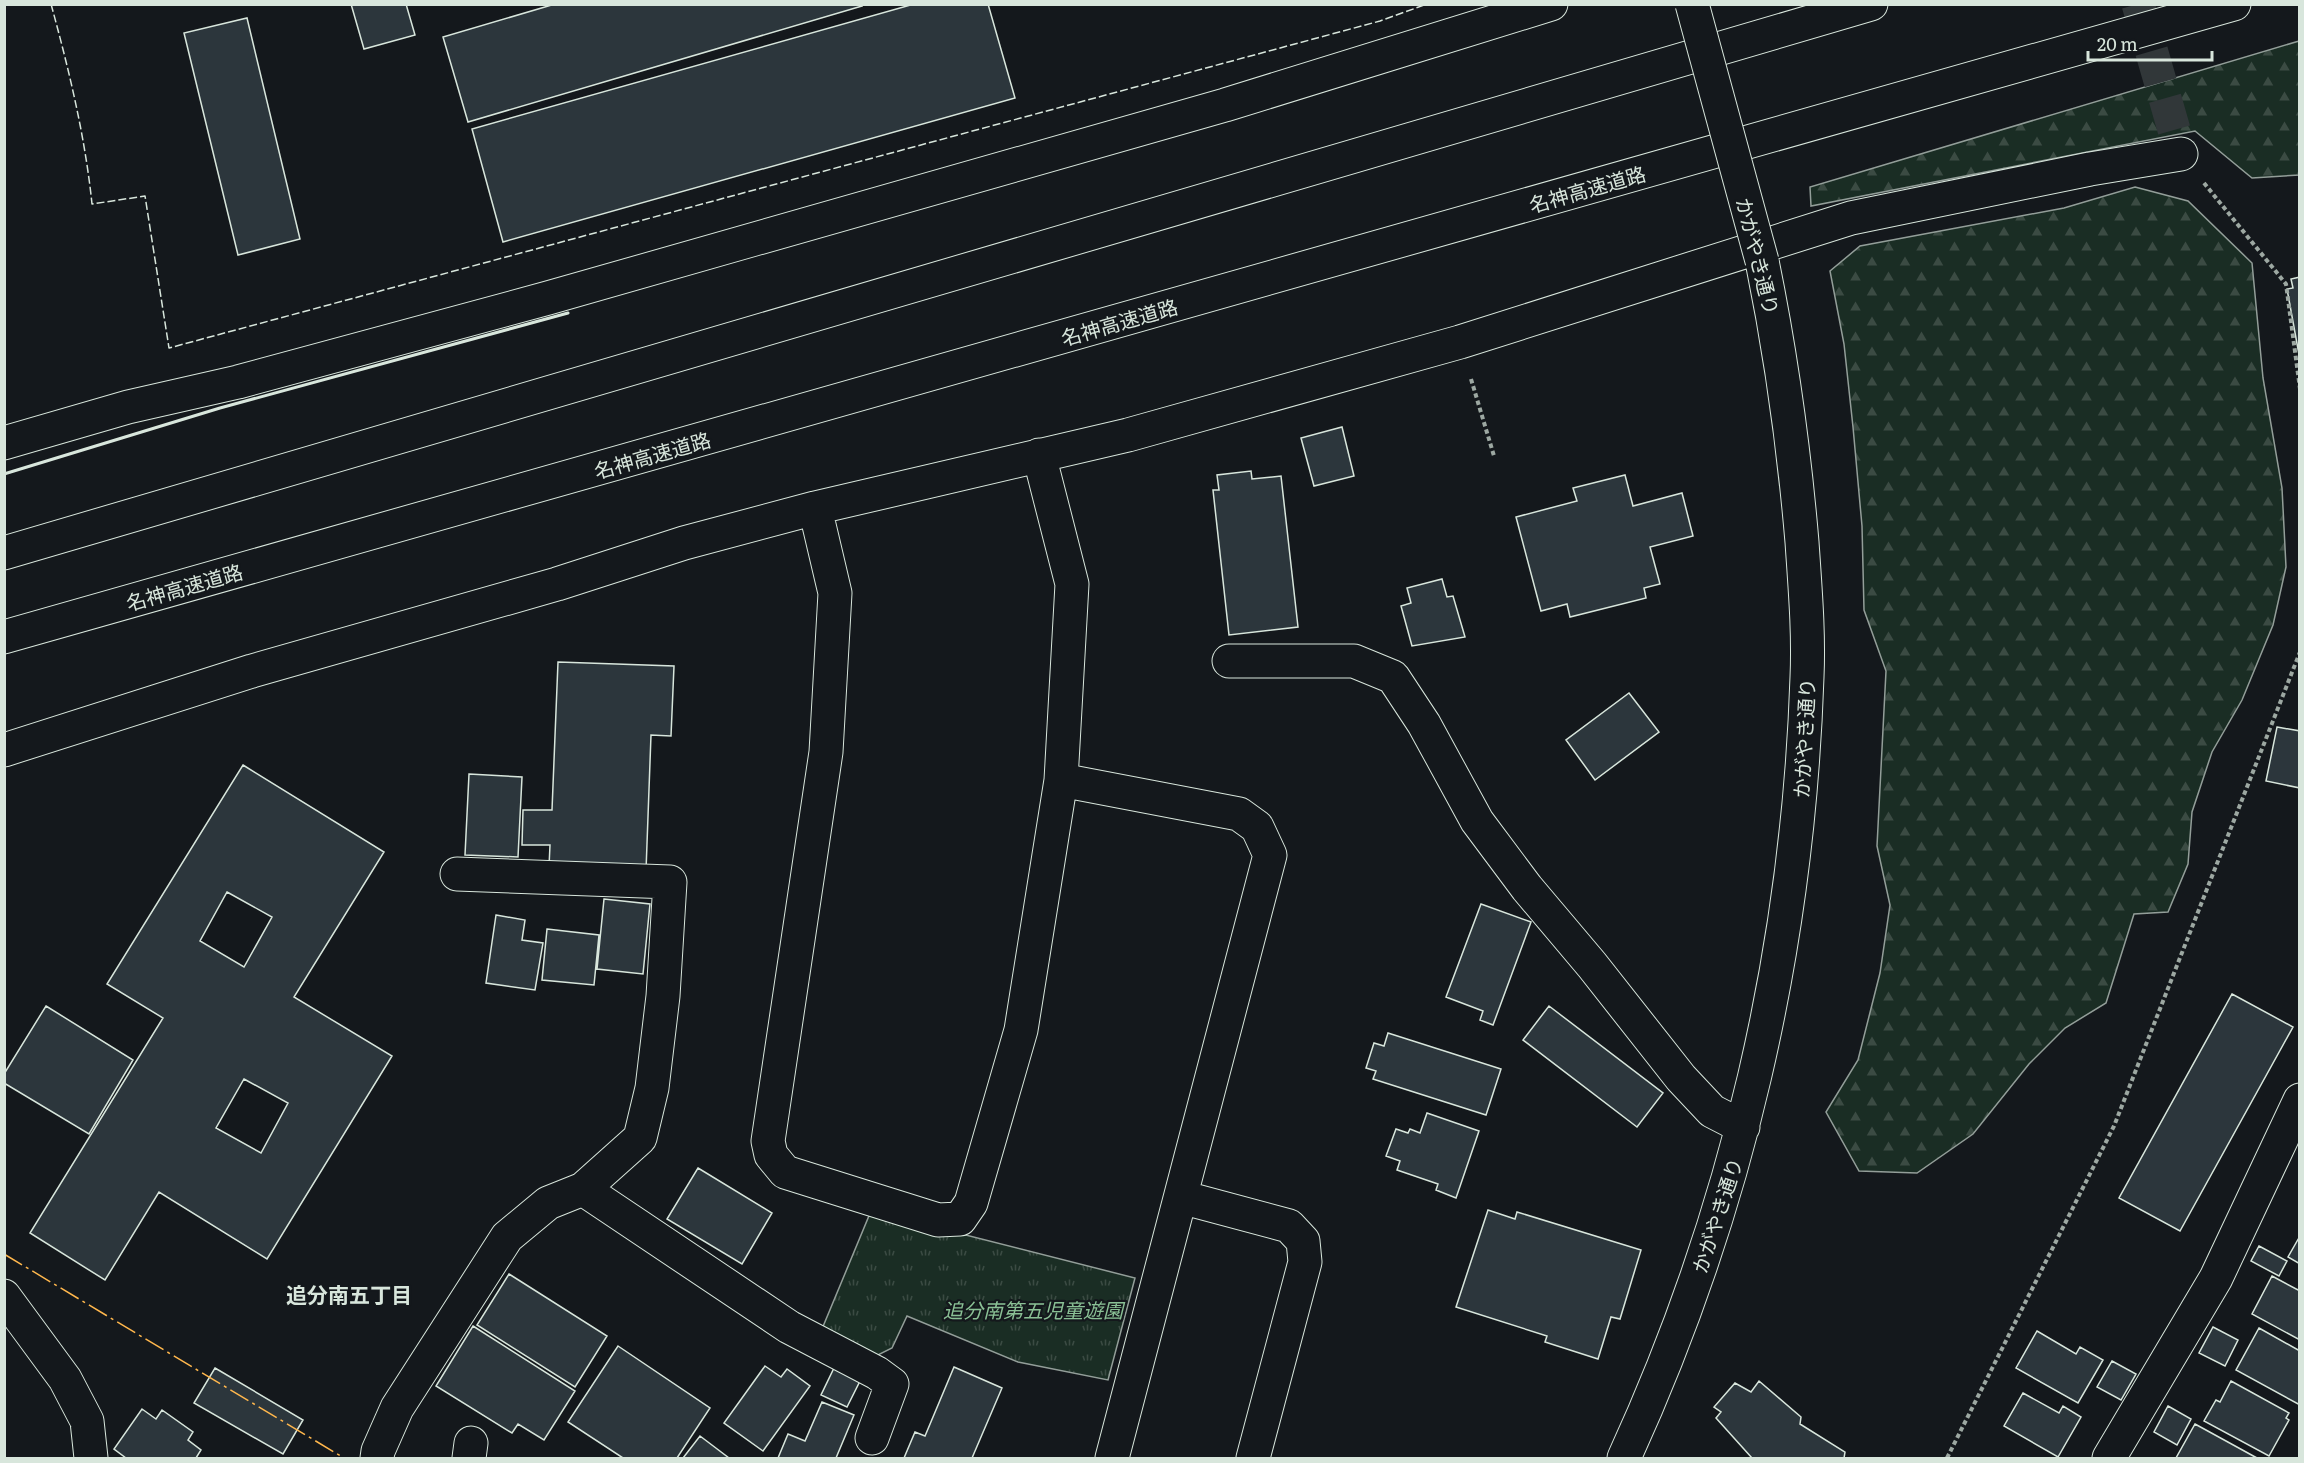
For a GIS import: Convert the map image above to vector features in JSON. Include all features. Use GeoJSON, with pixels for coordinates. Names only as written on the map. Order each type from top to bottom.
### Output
{"type":"FeatureCollection","features":[{"type":"Feature","properties":{"kind":"main road"},"geometry":{"type":"LineString","coordinates":[[4,443],[128,407],[238,382],[548,298],[1225,105],[1551,4]]}},
{"type":"Feature","properties":{"kind":"main road","name":"かがやき通り"},"geometry":{"type":"LineString","coordinates":[[1624,1458],[1681,1323],[1714,1227],[1743,1127],[1771,1010],[1798,823],[1808,675],[1797,485],[1774,321],[1762,261],[1692,4]]}},
{"type":"Feature","properties":{"kind":"main road"},"geometry":{"type":"LineString","coordinates":[[4,553],[1871,4]]}},
{"type":"Feature","properties":{"kind":"main road","name":"名神高速道路"},"geometry":{"type":"LineString","coordinates":[[4,637],[2234,4]]}},
{"type":"Feature","properties":{"kind":"main road"},"geometry":{"type":"LineString","coordinates":[[4,750],[252,671],[557,584],[684,543],[815,508],[1139,432],[1460,342],[1851,218],[2090,169],[2181,154]]}},
{"type":"Feature","properties":{"kind":"main road"},"geometry":{"type":"LineString","coordinates":[[815,508],[835,593],[826,752],[768,1141],[771,1155],[785,1172],[938,1220],[960,1219],[971,1203],[1021,1030],[1060,780],[1072,584],[1039,455]]}},
{"type":"Feature","properties":{"kind":"main road"},"geometry":{"type":"LineString","coordinates":[[1229,661],[1354,661],[1393,677],[1424,724],[1477,821],[1527,888],[1592,965],[1681,1078],[1712,1111],[1743,1127]]}},
{"type":"Feature","properties":{"kind":"main road"},"geometry":{"type":"LineString","coordinates":[[1060,780],[1239,814],[1257,827],[1270,855],[1112,1458]]}},
{"type":"Feature","properties":{"kind":"main road"},"geometry":{"type":"LineString","coordinates":[[377,1458],[397,1408],[507,1237],[548,1203],[583,1189],[640,1138],[652,1088],[663,996],[670,882],[457,874]]}},
{"type":"Feature","properties":{"kind":"main road"},"geometry":{"type":"LineString","coordinates":[[2109,1458],[2216,1278],[2300,1100]]}},
{"type":"Feature","properties":{"kind":"main road"},"geometry":{"type":"LineString","coordinates":[[583,1189],[789,1327],[877,1373],[892,1384],[872,1438]]}},
{"type":"Feature","properties":{"kind":"main road"},"geometry":{"type":"LineString","coordinates":[[1181,1197],[1289,1226],[1303,1241],[1305,1262],[1253,1458]]}},
{"type":"Feature","properties":{"kind":"main road"},"geometry":{"type":"LineString","coordinates":[[4,1296],[65,1379],[87,1421],[91,1458]]}},
{"type":"Feature","properties":{"kind":"path"},"geometry":{"type":"LineString","coordinates":[[2181,154],[2286,284],[2300,389]]}},
{"type":"Feature","properties":{"kind":"path"},"geometry":{"type":"LineString","coordinates":[[1460,342],[1494,456]]}},
{"type":"Feature","properties":{"kind":"path"},"geometry":{"type":"LineString","coordinates":[[1947,1458],[2115,1126],[2300,652]]}},
{"type":"Feature","properties":{"kind":"green space"},"geometry":{"type":"Polygon","coordinates":[[[2299,41],[2299,175],[2252,178],[2195,131],[1811,206],[1810,187],[2299,41]]]}},
{"type":"Feature","properties":{"kind":"green space"},"geometry":{"type":"Polygon","coordinates":[[[2135,187],[2188,201],[2252,263],[2263,378],[2282,488],[2286,567],[2273,625],[2242,700],[2212,752],[2192,812],[2188,864],[2168,912],[2134,914],[2106,1003],[2065,1028],[2029,1064],[1973,1134],[1917,1173],[1859,1171],[1826,1112],[1858,1060],[1880,973],[1890,905],[1877,846],[1886,671],[1864,610],[1862,526],[1853,427],[1844,344],[1830,271],[1860,246],[2064,208],[2135,187]]]}},
{"type":"Feature","properties":{"kind":"green space","name":"追分南第五児童遊園"},"geometry":{"type":"Polygon","coordinates":[[[871,1211],[1135,1278],[1108,1380],[1018,1362],[907,1316],[892,1348],[872,1358],[822,1329],[871,1211]]]}},
{"type":"Feature","properties":{"kind":"building"},"geometry":{"type":"Polygon","coordinates":[[[351,4],[406,4],[415,35],[364,49],[351,4]]]}},
{"type":"Feature","properties":{"kind":"building"},"geometry":{"type":"Polygon","coordinates":[[[555,4],[861,4],[862,6],[468,122],[443,37],[555,4]]]}},
{"type":"Feature","properties":{"kind":"building"},"geometry":{"type":"Polygon","coordinates":[[[914,4],[988,4],[1015,98],[503,242],[472,129],[914,4]]]}},
{"type":"Feature","properties":{"kind":"building"},"geometry":{"type":"Polygon","coordinates":[[[247,18],[300,239],[238,255],[184,33],[247,18]]]}},
{"type":"Feature","properties":{"kind":"building"},"geometry":{"type":"Polygon","coordinates":[[[2300,277],[2300,360],[2287,289],[2293,288],[2291,279],[2300,277]]]}},
{"type":"Feature","properties":{"kind":"building"},"geometry":{"type":"Polygon","coordinates":[[[1342,427],[1354,476],[1314,486],[1301,438],[1342,427]]]}},
{"type":"Feature","properties":{"kind":"building"},"geometry":{"type":"Polygon","coordinates":[[[1251,471],[1252,479],[1281,476],[1298,627],[1229,635],[1213,490],[1219,490],[1217,475],[1251,471]]]}},
{"type":"Feature","properties":{"kind":"building"},"geometry":{"type":"Polygon","coordinates":[[[1625,475],[1633,506],[1682,493],[1693,536],[1650,547],[1660,584],[1644,588],[1646,598],[1570,617],[1567,604],[1541,611],[1516,517],[1577,501],[1573,488],[1625,475]]]}},
{"type":"Feature","properties":{"kind":"building"},"geometry":{"type":"Polygon","coordinates":[[[1442,579],[1447,597],[1453,596],[1465,637],[1412,646],[1401,606],[1411,603],[1407,588],[1442,579]]]}},
{"type":"Feature","properties":{"kind":"building"},"geometry":{"type":"Polygon","coordinates":[[[558,662],[674,666],[671,736],[651,735],[646,871],[549,867],[550,845],[522,845],[523,810],[552,810],[558,662]]]}},
{"type":"Feature","properties":{"kind":"building"},"geometry":{"type":"Polygon","coordinates":[[[1629,693],[1659,732],[1595,780],[1566,740],[1629,693]]]}},
{"type":"Feature","properties":{"kind":"building"},"geometry":{"type":"Polygon","coordinates":[[[2277,727],[2300,731],[2300,788],[2266,781],[2277,727]]]}},
{"type":"Feature","properties":{"kind":"building"},"geometry":{"type":"Polygon","coordinates":[[[243,765],[384,852],[294,997],[392,1056],[267,1259],[159,1192],[105,1280],[30,1233],[163,1018],[107,984],[243,765]],[[227,892],[200,941],[244,967],[272,917],[227,892]],[[244,1079],[216,1128],[261,1153],[288,1103],[244,1079]]]}},
{"type":"Feature","properties":{"kind":"building"},"geometry":{"type":"Polygon","coordinates":[[[469,774],[522,777],[518,857],[465,855],[469,774]]]}},
{"type":"Feature","properties":{"kind":"building"},"geometry":{"type":"Polygon","coordinates":[[[604,899],[650,904],[643,974],[597,969],[604,899]]]}},
{"type":"Feature","properties":{"kind":"building"},"geometry":{"type":"Polygon","coordinates":[[[1481,904],[1531,922],[1493,1025],[1480,1020],[1483,1011],[1446,997],[1481,904]]]}},
{"type":"Feature","properties":{"kind":"building"},"geometry":{"type":"Polygon","coordinates":[[[496,915],[525,920],[522,940],[543,943],[535,990],[486,983],[496,915]]]}},
{"type":"Feature","properties":{"kind":"building"},"geometry":{"type":"Polygon","coordinates":[[[547,929],[599,935],[594,985],[542,980],[547,929]]]}},
{"type":"Feature","properties":{"kind":"building"},"geometry":{"type":"Polygon","coordinates":[[[2232,994],[2293,1027],[2180,1231],[2119,1198],[2232,994]]]}},
{"type":"Feature","properties":{"kind":"building"},"geometry":{"type":"Polygon","coordinates":[[[46,1006],[133,1060],[89,1134],[4,1083],[4,1074],[46,1006]]]}},
{"type":"Feature","properties":{"kind":"building"},"geometry":{"type":"Polygon","coordinates":[[[1549,1006],[1663,1093],[1637,1127],[1523,1040],[1549,1006]]]}},
{"type":"Feature","properties":{"kind":"building"},"geometry":{"type":"Polygon","coordinates":[[[1388,1033],[1501,1069],[1486,1115],[1373,1079],[1376,1071],[1366,1068],[1374,1043],[1384,1046],[1388,1033]]]}},
{"type":"Feature","properties":{"kind":"building"},"geometry":{"type":"Polygon","coordinates":[[[1427,1113],[1479,1131],[1456,1198],[1436,1190],[1438,1184],[1397,1170],[1400,1161],[1386,1156],[1396,1129],[1408,1133],[1410,1129],[1420,1133],[1427,1113]]]}},
{"type":"Feature","properties":{"kind":"building"},"geometry":{"type":"Polygon","coordinates":[[[698,1168],[772,1213],[742,1264],[667,1219],[698,1168]]]}},
{"type":"Feature","properties":{"kind":"building"},"geometry":{"type":"Polygon","coordinates":[[[1488,1210],[1515,1219],[1517,1212],[1641,1250],[1620,1319],[1611,1317],[1598,1359],[1545,1342],[1547,1336],[1456,1307],[1488,1210]]]}},
{"type":"Feature","properties":{"kind":"building"},"geometry":{"type":"Polygon","coordinates":[[[2300,1236],[2300,1264],[2288,1257],[2300,1236]]]}},
{"type":"Feature","properties":{"kind":"building"},"geometry":{"type":"Polygon","coordinates":[[[2259,1246],[2287,1261],[2279,1276],[2251,1261],[2259,1246]]]}},
{"type":"Feature","properties":{"kind":"building"},"geometry":{"type":"Polygon","coordinates":[[[509,1274],[607,1336],[575,1387],[477,1325],[509,1274]]]}},
{"type":"Feature","properties":{"kind":"building"},"geometry":{"type":"Polygon","coordinates":[[[2272,1276],[2298,1290],[2300,1286],[2300,1340],[2252,1314],[2272,1276]]]}},
{"type":"Feature","properties":{"kind":"building"},"geometry":{"type":"Polygon","coordinates":[[[473,1326],[575,1391],[544,1440],[518,1424],[512,1433],[436,1386],[473,1326]]]}},
{"type":"Feature","properties":{"kind":"building"},"geometry":{"type":"Polygon","coordinates":[[[2213,1327],[2238,1340],[2225,1366],[2199,1353],[2213,1327]]]}},
{"type":"Feature","properties":{"kind":"building"},"geometry":{"type":"Polygon","coordinates":[[[2259,1328],[2300,1351],[2300,1405],[2236,1370],[2259,1328]]]}},
{"type":"Feature","properties":{"kind":"building"},"geometry":{"type":"Polygon","coordinates":[[[2037,1331],[2076,1354],[2080,1347],[2103,1360],[2078,1403],[2016,1368],[2037,1331]]]}},
{"type":"Feature","properties":{"kind":"building"},"geometry":{"type":"Polygon","coordinates":[[[618,1346],[710,1408],[677,1458],[623,1458],[568,1422],[618,1346]]]}},
{"type":"Feature","properties":{"kind":"building"},"geometry":{"type":"Polygon","coordinates":[[[2112,1361],[2136,1374],[2121,1400],[2097,1387],[2112,1361]]]}},
{"type":"Feature","properties":{"kind":"building"},"geometry":{"type":"Polygon","coordinates":[[[765,1366],[781,1377],[787,1369],[810,1386],[763,1451],[724,1423],[765,1366]]]}},
{"type":"Feature","properties":{"kind":"building"},"geometry":{"type":"Polygon","coordinates":[[[954,1367],[1002,1388],[972,1458],[904,1458],[915,1432],[925,1436],[954,1367]]]}},
{"type":"Feature","properties":{"kind":"building"},"geometry":{"type":"Polygon","coordinates":[[[215,1368],[303,1420],[283,1454],[194,1403],[215,1368]]]}},
{"type":"Feature","properties":{"kind":"building"},"geometry":{"type":"Polygon","coordinates":[[[834,1368],[860,1381],[847,1407],[821,1395],[834,1368]]]}},
{"type":"Feature","properties":{"kind":"building"},"geometry":{"type":"Polygon","coordinates":[[[1759,1381],[1801,1417],[1800,1424],[1845,1452],[1844,1458],[1752,1458],[1716,1418],[1721,1412],[1714,1407],[1735,1383],[1751,1392],[1759,1381]]]}},
{"type":"Feature","properties":{"kind":"building"},"geometry":{"type":"Polygon","coordinates":[[[2231,1381],[2289,1413],[2286,1418],[2289,1420],[2269,1456],[2204,1421],[2216,1400],[2220,1402],[2231,1381]]]}},
{"type":"Feature","properties":{"kind":"building"},"geometry":{"type":"Polygon","coordinates":[[[2023,1393],[2059,1413],[2063,1406],[2081,1417],[2058,1457],[2004,1426],[2023,1393]]]}},
{"type":"Feature","properties":{"kind":"building"},"geometry":{"type":"Polygon","coordinates":[[[822,1402],[854,1415],[836,1458],[778,1458],[788,1434],[805,1441],[822,1402]]]}},
{"type":"Feature","properties":{"kind":"building"},"geometry":{"type":"Polygon","coordinates":[[[2168,1406],[2191,1419],[2177,1445],[2154,1432],[2168,1406]]]}},
{"type":"Feature","properties":{"kind":"building"},"geometry":{"type":"Polygon","coordinates":[[[142,1409],[156,1419],[162,1410],[193,1432],[188,1440],[201,1450],[196,1458],[126,1458],[114,1449],[142,1409]]]}},
{"type":"Feature","properties":{"kind":"building"},"geometry":{"type":"Polygon","coordinates":[[[2195,1424],[2257,1458],[2176,1458],[2195,1424]]]}},
{"type":"Feature","properties":{"kind":"building"},"geometry":{"type":"Polygon","coordinates":[[[700,1436],[729,1458],[683,1458],[700,1436]]]}},
{"type":"Feature","properties":{"kind":"tunnel"},"geometry":{"type":"LineString","coordinates":[[2138,4],[2181,154]]}},
{"type":"Feature","properties":{"kind":"fence"},"geometry":{"type":"LineString","coordinates":[[51,4],[76,103],[92,204],[145,196],[169,348],[1380,21],[1427,4]]}},
{"type":"Feature","properties":{"kind":"wall"},"geometry":{"type":"LineString","coordinates":[[4,474],[220,408],[568,313]]}},
{"type":"Feature","properties":{"kind":"power"},"geometry":{"type":"LineString","coordinates":[[4,1254],[344,1458]]}},
{"type":"Feature","properties":{"kind":"district","name":"追分南五丁目"},"geometry":{"type":"Point","coordinates":[349,1293]}}]}
